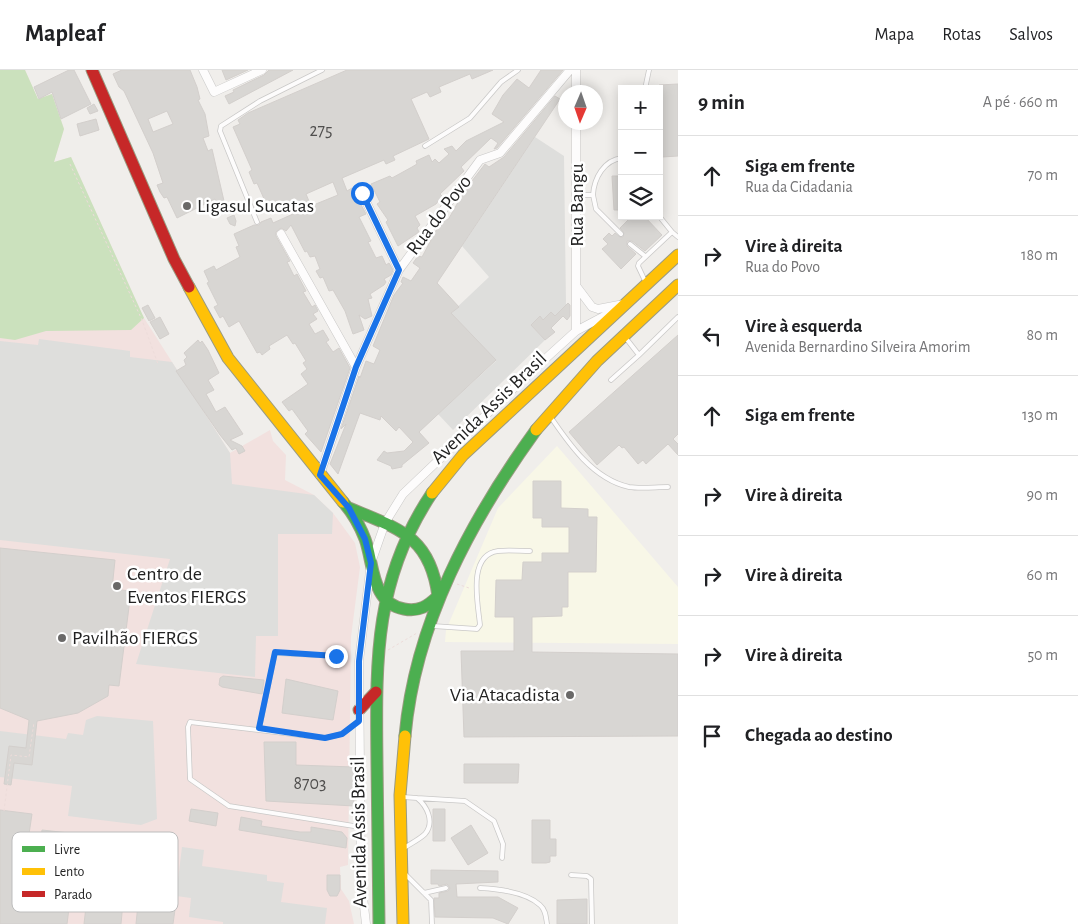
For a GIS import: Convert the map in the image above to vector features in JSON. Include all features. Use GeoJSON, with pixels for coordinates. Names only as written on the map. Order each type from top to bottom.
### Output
{"type":"FeatureCollection","features":[{"type":"Feature","properties":{"kind":"main road"},"geometry":{"type":"LineString","coordinates":[[92,70],[174,259],[228,358],[320,475],[349,508],[365,539],[375,582],[385,598],[393,607],[413,611],[428,606],[438,596],[438,580],[433,565],[422,548],[408,534],[349,508]]}},
{"type":"Feature","properties":{"kind":"main road","name":"Avenida Assis Brasil"},"geometry":{"type":"LineString","coordinates":[[379,924],[377,656],[385,598],[408,534],[433,492],[463,455],[678,255]]}},
{"type":"Feature","properties":{"kind":"main road"},"geometry":{"type":"LineString","coordinates":[[403,924],[400,776],[409,704],[428,626],[438,596],[486,500],[549,415],[571,388],[623,335],[678,285]]}},
{"type":"Feature","properties":{"kind":"main road"},"geometry":{"type":"LineString","coordinates":[[359,716],[376,692]]}},
{"type":"Feature","properties":{"kind":"street"},"geometry":{"type":"LineString","coordinates":[[203,70],[214,92],[262,70]]}},
{"type":"Feature","properties":{"kind":"street","name":"Rua do Povo"},"geometry":{"type":"LineString","coordinates":[[320,475],[356,367],[399,270],[480,160],[500,153],[570,70]]}},
{"type":"Feature","properties":{"kind":"street"},"geometry":{"type":"LineString","coordinates":[[576,70],[576,85]]}},
{"type":"Feature","properties":{"kind":"street","name":"Rua Bangu"},"geometry":{"type":"LineString","coordinates":[[576,130],[578,287],[576,331]]}},
{"type":"Feature","properties":{"kind":"street"},"geometry":{"type":"LineString","coordinates":[[362,193],[399,270]]}},
{"type":"Feature","properties":{"kind":"street"},"geometry":{"type":"LineString","coordinates":[[281,234],[356,367]]}},
{"type":"Feature","properties":{"kind":"street"},"geometry":{"type":"LineString","coordinates":[[578,287],[592,307],[598,309],[627,303]]}},
{"type":"Feature","properties":{"kind":"street"},"geometry":{"type":"LineString","coordinates":[[366,924],[361,879],[359,661],[371,563],[385,523],[403,494],[576,331],[627,303]]}},
{"type":"Feature","properties":{"kind":"lane"},"geometry":{"type":"LineString","coordinates":[[257,222],[220,131],[221,126],[260,101],[322,70]]}},
{"type":"Feature","properties":{"kind":"lane"},"geometry":{"type":"LineString","coordinates":[[425,146],[470,118],[501,82],[518,70]]}},
{"type":"Feature","properties":{"kind":"lane"},"geometry":{"type":"LineString","coordinates":[[646,85],[649,70]]}},
{"type":"Feature","properties":{"kind":"lane"},"geometry":{"type":"LineString","coordinates":[[618,158],[612,159],[598,174],[593,195],[596,208],[621,234]]}},
{"type":"Feature","properties":{"kind":"lane"},"geometry":{"type":"LineString","coordinates":[[577,195],[593,195]]}},
{"type":"Feature","properties":{"kind":"lane"},"geometry":{"type":"LineString","coordinates":[[662,220],[678,237]]}},
{"type":"Feature","properties":{"kind":"lane"},"geometry":{"type":"LineString","coordinates":[[646,285],[638,266],[645,256],[672,232]]}},
{"type":"Feature","properties":{"kind":"lane"},"geometry":{"type":"LineString","coordinates":[[630,244],[645,256]]}},
{"type":"Feature","properties":{"kind":"lane"},"geometry":{"type":"LineString","coordinates":[[612,380],[678,317]]}},
{"type":"Feature","properties":{"kind":"lane"},"geometry":{"type":"LineString","coordinates":[[623,335],[639,355]]}},
{"type":"Feature","properties":{"kind":"lane"},"geometry":{"type":"LineString","coordinates":[[549,415],[566,439],[592,469],[630,487],[668,488]]}},
{"type":"Feature","properties":{"kind":"lane"},"geometry":{"type":"LineString","coordinates":[[428,626],[477,629],[480,626],[477,590],[480,564],[487,555],[498,551],[530,552]]}},
{"type":"Feature","properties":{"kind":"lane"},"geometry":{"type":"LineString","coordinates":[[259,728],[275,652],[336,656]]}},
{"type":"Feature","properties":{"kind":"lane"},"geometry":{"type":"LineString","coordinates":[[359,716],[342,734],[325,738],[259,728],[190,722],[188,727],[190,774],[194,783],[229,806],[361,827]]}},
{"type":"Feature","properties":{"kind":"lane"},"geometry":{"type":"LineString","coordinates":[[401,797],[465,801],[494,821],[503,844],[502,858]]}},
{"type":"Feature","properties":{"kind":"lane"},"geometry":{"type":"LineString","coordinates":[[402,849],[425,834],[429,822],[427,807],[417,798]]}},
{"type":"Feature","properties":{"kind":"lane"},"geometry":{"type":"LineString","coordinates":[[402,872],[430,900],[432,924]]}},
{"type":"Feature","properties":{"kind":"lane"},"geometry":{"type":"LineString","coordinates":[[571,875],[587,876],[591,879],[592,924]]}},
{"type":"Feature","properties":{"kind":"lane"},"geometry":{"type":"LineString","coordinates":[[424,893],[446,888]]}},
{"type":"Feature","properties":{"kind":"lane"},"geometry":{"type":"LineString","coordinates":[[480,888],[507,891],[540,905],[545,912],[546,924]]}},
{"type":"Feature","properties":{"kind":"path"},"geometry":{"type":"LineString","coordinates":[[70,164],[142,320],[158,364]]}},
{"type":"Feature","properties":{"kind":"path"},"geometry":{"type":"LineString","coordinates":[[446,580],[477,590]]}},
{"type":"Feature","properties":{"kind":"path"},"geometry":{"type":"LineString","coordinates":[[377,656],[428,626]]}},
{"type":"Feature","properties":{"kind":"path"},"geometry":{"type":"LineString","coordinates":[[4,810],[11,755],[28,757],[34,722]]}},
{"type":"Feature","properties":{"kind":"shaded area"},"geometry":{"type":"Polygon","coordinates":[[[0,70],[25,70],[38,99],[52,94],[64,129],[54,162],[71,157],[144,318],[230,453],[270,430],[273,441],[286,455],[285,480],[314,495],[333,513],[355,543],[360,567],[351,637],[348,865],[340,867],[341,889],[349,901],[354,924],[0,924],[0,70]]]}},
{"type":"Feature","properties":{"kind":"shaded area"},"geometry":{"type":"Polygon","coordinates":[[[535,137],[564,156],[566,305],[555,316],[551,312],[543,320],[540,317],[531,325],[545,340],[453,430],[438,414],[496,361],[451,313],[489,277],[462,246],[535,137]]]}},
{"type":"Feature","properties":{"kind":"shaded area"},"geometry":{"type":"Polygon","coordinates":[[[39,339],[130,351],[130,357],[172,362],[230,453],[232,484],[314,495],[333,513],[332,534],[278,534],[278,636],[256,636],[255,677],[136,664],[170,559],[0,540],[0,341],[38,345],[39,339]]]}},
{"type":"Feature","properties":{"kind":"shaded area"},"geometry":{"type":"Polygon","coordinates":[[[557,446],[678,587],[678,644],[445,642],[446,630],[498,508],[557,446]]]}},
{"type":"Feature","properties":{"kind":"shaded area"},"geometry":{"type":"Polygon","coordinates":[[[97,716],[153,721],[157,819],[141,825],[68,816],[72,786],[0,777],[0,731],[66,739],[68,733],[83,735],[86,720],[97,716]]]}},
{"type":"Feature","properties":{"kind":"shaded area"},"geometry":{"type":"Polygon","coordinates":[[[182,847],[204,850],[202,866],[267,875],[267,881],[284,883],[281,902],[327,908],[325,924],[223,924],[223,922],[189,917],[191,898],[178,896],[182,847]]]}},
{"type":"Feature","properties":{"kind":"green space"},"geometry":{"type":"Polygon","coordinates":[[[0,70],[25,70],[38,99],[52,94],[64,129],[54,162],[71,157],[144,318],[131,330],[46,331],[15,340],[0,338],[0,70]]]}},
{"type":"Feature","properties":{"kind":"building"},"geometry":{"type":"Polygon","coordinates":[[[69,70],[74,70],[91,104],[61,119],[52,92],[39,99],[34,87],[69,70]]]}},
{"type":"Feature","properties":{"kind":"building"},"geometry":{"type":"Polygon","coordinates":[[[122,70],[190,70],[197,87],[200,99],[198,100],[205,114],[209,136],[203,138],[208,151],[212,149],[224,201],[217,203],[215,199],[177,218],[167,197],[164,198],[160,192],[157,185],[163,183],[153,153],[124,91],[119,87],[113,74],[122,70]],[[167,111],[148,119],[153,132],[173,124],[167,111]]]}},
{"type":"Feature","properties":{"kind":"building"},"geometry":{"type":"Polygon","coordinates":[[[222,70],[248,70],[226,80],[222,70]]]}},
{"type":"Feature","properties":{"kind":"building"},"geometry":{"type":"Polygon","coordinates":[[[269,70],[293,70],[229,104],[225,96],[264,75],[269,70]]]}},
{"type":"Feature","properties":{"kind":"building"},"geometry":{"type":"Polygon","coordinates":[[[347,70],[493,70],[472,79],[470,74],[439,87],[441,92],[430,97],[427,92],[411,99],[429,139],[393,156],[395,160],[386,164],[384,160],[342,178],[347,191],[352,188],[366,214],[359,217],[371,241],[368,242],[376,258],[382,256],[386,265],[389,263],[393,270],[391,275],[384,279],[386,282],[384,285],[370,294],[372,298],[368,299],[372,316],[365,319],[359,315],[364,330],[353,334],[345,311],[333,290],[329,291],[323,277],[320,278],[316,271],[320,269],[315,256],[310,257],[307,251],[305,252],[291,225],[286,231],[281,228],[276,232],[276,236],[290,261],[287,262],[294,276],[297,274],[306,291],[303,292],[312,307],[315,305],[318,311],[313,314],[317,319],[309,324],[315,334],[323,330],[329,340],[326,342],[333,352],[339,348],[350,368],[321,452],[305,434],[308,431],[292,409],[289,411],[282,402],[308,384],[301,374],[307,369],[303,363],[306,361],[295,343],[293,344],[287,335],[269,346],[270,349],[262,355],[260,352],[257,353],[239,321],[229,327],[223,316],[220,318],[214,307],[218,305],[207,283],[209,282],[204,271],[214,266],[216,270],[240,257],[236,247],[239,246],[234,234],[254,225],[259,225],[261,222],[271,218],[273,223],[293,214],[288,202],[269,210],[257,183],[254,184],[249,172],[252,170],[233,127],[240,124],[238,120],[248,113],[347,70]],[[333,182],[306,194],[311,206],[338,195],[333,182]]]}},
{"type":"Feature","properties":{"kind":"building"},"geometry":{"type":"Polygon","coordinates":[[[541,70],[563,70],[497,148],[494,149],[498,143],[491,138],[461,167],[464,171],[440,194],[442,196],[436,204],[415,216],[420,225],[417,228],[419,232],[398,246],[386,222],[388,220],[377,204],[380,202],[371,184],[390,176],[392,178],[417,164],[416,161],[429,155],[432,162],[435,159],[439,163],[449,154],[444,149],[452,146],[456,151],[466,141],[504,122],[492,114],[503,95],[517,79],[529,88],[541,70]]]}},
{"type":"Feature","properties":{"kind":"building"},"geometry":{"type":"Polygon","coordinates":[[[678,84],[678,156],[663,157],[663,85],[659,85],[678,84]]]}},
{"type":"Feature","properties":{"kind":"building"},"geometry":{"type":"Polygon","coordinates":[[[555,96],[558,98],[558,102],[437,283],[459,307],[451,313],[496,360],[419,432],[429,443],[402,467],[392,469],[391,466],[377,460],[384,451],[387,453],[404,451],[413,442],[399,427],[396,431],[381,416],[380,420],[360,413],[338,474],[330,464],[346,424],[341,429],[366,361],[374,364],[380,350],[373,346],[394,295],[403,283],[401,282],[403,277],[411,281],[420,268],[413,263],[418,256],[422,257],[438,227],[445,218],[448,220],[465,190],[485,164],[489,167],[504,157],[555,96]]]}},
{"type":"Feature","properties":{"kind":"building"},"geometry":{"type":"Polygon","coordinates":[[[94,104],[98,111],[90,114],[87,108],[94,104]]]}},
{"type":"Feature","properties":{"kind":"building"},"geometry":{"type":"Polygon","coordinates":[[[96,119],[99,130],[80,136],[77,124],[96,119]]]}},
{"type":"Feature","properties":{"kind":"building"},"geometry":{"type":"Polygon","coordinates":[[[612,176],[618,176],[618,210],[614,210],[612,176]]]}},
{"type":"Feature","properties":{"kind":"building"},"geometry":{"type":"Polygon","coordinates":[[[234,215],[235,226],[230,224],[227,218],[234,215]]]}},
{"type":"Feature","properties":{"kind":"building"},"geometry":{"type":"Polygon","coordinates":[[[628,220],[648,220],[662,235],[645,251],[632,241],[627,241],[627,246],[636,254],[621,269],[602,249],[608,244],[603,239],[609,233],[612,236],[615,233],[623,237],[624,233],[620,228],[628,220]]]}},
{"type":"Feature","properties":{"kind":"building"},"geometry":{"type":"Polygon","coordinates":[[[568,303],[570,305],[570,316],[567,320],[563,316],[551,328],[555,332],[545,340],[531,325],[540,316],[543,320],[551,312],[555,316],[568,303]]]}},
{"type":"Feature","properties":{"kind":"building"},"geometry":{"type":"Polygon","coordinates":[[[148,305],[155,318],[149,321],[142,308],[148,305]]]}},
{"type":"Feature","properties":{"kind":"building"},"geometry":{"type":"Polygon","coordinates":[[[160,317],[169,334],[160,339],[150,322],[160,317]]]}},
{"type":"Feature","properties":{"kind":"building"},"geometry":{"type":"Polygon","coordinates":[[[678,335],[678,434],[673,439],[678,444],[678,455],[668,444],[646,464],[643,460],[638,464],[624,447],[622,448],[619,445],[597,465],[569,432],[678,335]]]}},
{"type":"Feature","properties":{"kind":"building"},"geometry":{"type":"Polygon","coordinates":[[[198,340],[200,343],[202,341],[208,350],[219,373],[208,380],[214,390],[206,394],[216,412],[225,407],[243,434],[230,440],[242,446],[245,451],[239,454],[236,448],[232,450],[220,435],[176,371],[186,365],[184,360],[187,357],[184,353],[198,340]]]}},
{"type":"Feature","properties":{"kind":"building","name":"Via Atacadista"},"geometry":{"type":"Polygon","coordinates":[[[533,481],[561,481],[561,508],[588,509],[588,517],[597,517],[596,572],[568,572],[568,607],[562,607],[562,616],[532,617],[532,652],[678,654],[678,736],[464,737],[461,651],[514,651],[514,617],[495,617],[496,580],[522,580],[523,562],[542,562],[542,553],[569,553],[569,527],[542,527],[542,518],[533,518],[533,481]]]}},
{"type":"Feature","properties":{"kind":"building","name":"Pavilhão FIERGS"},"geometry":{"type":"Polygon","coordinates":[[[0,548],[115,560],[112,589],[131,591],[119,686],[109,685],[108,696],[78,713],[37,721],[32,765],[14,763],[11,785],[4,784],[9,746],[26,748],[29,720],[0,708],[0,548]]]}},
{"type":"Feature","properties":{"kind":"building"},"geometry":{"type":"Polygon","coordinates":[[[223,676],[264,680],[262,694],[222,687],[219,685],[220,678],[223,676]]]}},
{"type":"Feature","properties":{"kind":"building"},"geometry":{"type":"Polygon","coordinates":[[[286,679],[338,691],[333,720],[282,713],[286,679]]]}},
{"type":"Feature","properties":{"kind":"building"},"geometry":{"type":"Polygon","coordinates":[[[264,742],[296,742],[296,765],[354,767],[354,806],[266,801],[264,742]]]}},
{"type":"Feature","properties":{"kind":"building"},"geometry":{"type":"Polygon","coordinates":[[[464,764],[519,764],[518,783],[464,783],[464,764]]]}},
{"type":"Feature","properties":{"kind":"building"},"geometry":{"type":"Polygon","coordinates":[[[191,809],[218,813],[216,826],[189,821],[191,809]]]}},
{"type":"Feature","properties":{"kind":"building"},"geometry":{"type":"Polygon","coordinates":[[[433,809],[445,809],[445,841],[433,841],[433,809]]]}},
{"type":"Feature","properties":{"kind":"building"},"geometry":{"type":"Polygon","coordinates":[[[0,810],[32,814],[29,832],[12,832],[12,912],[69,912],[67,924],[0,924],[0,810]]]}},
{"type":"Feature","properties":{"kind":"building"},"geometry":{"type":"Polygon","coordinates":[[[241,817],[262,821],[261,826],[300,832],[311,832],[311,827],[342,832],[347,838],[346,848],[239,830],[241,817]]]}},
{"type":"Feature","properties":{"kind":"building"},"geometry":{"type":"Polygon","coordinates":[[[532,820],[550,820],[550,839],[556,839],[556,856],[550,856],[550,862],[532,863],[532,820]]]}},
{"type":"Feature","properties":{"kind":"building"},"geometry":{"type":"Polygon","coordinates":[[[471,825],[488,853],[468,865],[451,838],[471,825]]]}},
{"type":"Feature","properties":{"kind":"building"},"geometry":{"type":"Polygon","coordinates":[[[42,830],[60,832],[42,832],[42,830]]]}},
{"type":"Feature","properties":{"kind":"building"},"geometry":{"type":"Polygon","coordinates":[[[431,870],[498,871],[498,882],[456,884],[457,897],[498,897],[518,908],[508,924],[493,918],[435,917],[434,898],[439,898],[439,893],[448,891],[450,888],[447,884],[439,886],[438,884],[431,884],[431,870]]]}},
{"type":"Feature","properties":{"kind":"building"},"geometry":{"type":"Polygon","coordinates":[[[327,875],[340,875],[340,890],[337,896],[330,896],[327,890],[327,875]]]}},
{"type":"Feature","properties":{"kind":"building"},"geometry":{"type":"Polygon","coordinates":[[[587,899],[587,924],[557,924],[557,900],[587,899]]]}},
{"type":"Feature","properties":{"kind":"building"},"geometry":{"type":"Polygon","coordinates":[[[85,912],[122,912],[121,924],[84,924],[85,912]]]}},
{"type":"Feature","properties":{"kind":"building"},"geometry":{"type":"Polygon","coordinates":[[[137,912],[175,912],[173,924],[136,924],[137,912]]]}},
{"type":"Feature","properties":{"kind":"traffic: fast"},"geometry":{"type":"LineString","coordinates":[[405,736],[411,694],[421,653],[434,613],[450,574],[490,500],[536,430]]}},
{"type":"Feature","properties":{"kind":"traffic: fast"},"geometry":{"type":"LineString","coordinates":[[379,924],[377,691],[378,657],[382,624],[388,591],[398,558],[413,526],[432,493]]}},
{"type":"Feature","properties":{"kind":"traffic: fast"},"geometry":{"type":"LineString","coordinates":[[343,502],[353,515],[363,534],[376,581],[385,599],[393,605],[409,610],[419,609],[431,603],[438,596],[434,576],[428,560],[420,547],[397,529],[349,508]]}},
{"type":"Feature","properties":{"kind":"traffic: slow"},"geometry":{"type":"LineString","coordinates":[[432,493],[463,455],[678,255]]}},
{"type":"Feature","properties":{"kind":"traffic: slow"},"geometry":{"type":"LineString","coordinates":[[536,430],[597,361],[678,285]]}},
{"type":"Feature","properties":{"kind":"traffic: slow"},"geometry":{"type":"LineString","coordinates":[[189,287],[228,358],[343,502]]}},
{"type":"Feature","properties":{"kind":"traffic: slow"},"geometry":{"type":"LineString","coordinates":[[403,924],[400,795],[405,736]]}},
{"type":"Feature","properties":{"kind":"traffic: jam"},"geometry":{"type":"LineString","coordinates":[[92,70],[174,259],[189,287]]}},
{"type":"Feature","properties":{"kind":"traffic: jam"},"geometry":{"type":"LineString","coordinates":[[359,710],[376,692]]}},
{"type":"Feature","properties":{"kind":"place","name":"Ligasul Sucatas"},"geometry":{"type":"Point","coordinates":[187,206]}},
{"type":"Feature","properties":{"kind":"place","name":"Centro de Eventos FIERGS"},"geometry":{"type":"Point","coordinates":[117,586]}},
{"type":"Feature","properties":{"kind":"place","name":"Pavilhão FIERGS"},"geometry":{"type":"Point","coordinates":[62,638]}},
{"type":"Feature","properties":{"kind":"place","name":"Via Atacadista"},"geometry":{"type":"Point","coordinates":[570,695]}},
{"type":"Feature","properties":{"kind":"route"},"geometry":{"type":"LineString","coordinates":[[336,656],[275,652],[259,728],[335,738],[359,721],[359,661],[371,563],[365,539],[349,508],[320,475],[356,367],[374,322],[399,270],[388,251],[362,193]]}}]}
